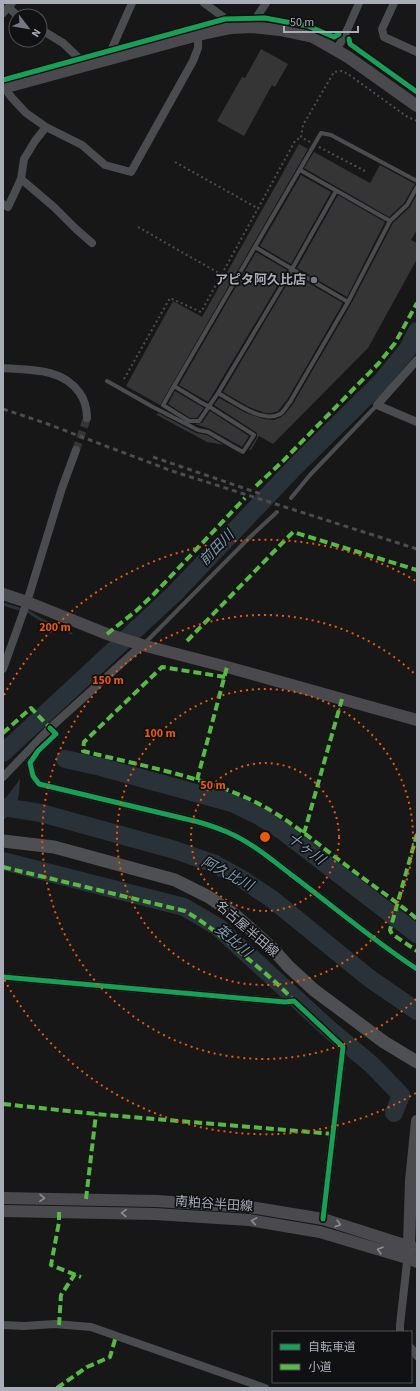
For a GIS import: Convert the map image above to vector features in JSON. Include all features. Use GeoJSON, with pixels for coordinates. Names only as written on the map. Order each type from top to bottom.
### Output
{"type":"FeatureCollection","features":[{"type":"Feature","properties":{"kind":"main road"},"geometry":{"type":"LineString","coordinates":[[4,87],[87,66],[198,35],[231,28],[252,27],[280,30],[313,37],[336,50],[417,106]]}},
{"type":"Feature","properties":{"kind":"main road"},"geometry":{"type":"LineString","coordinates":[[3,594],[140,645],[227,667],[417,720]]}},
{"type":"Feature","properties":{"kind":"main road","name":"名古屋半田線"},"geometry":{"type":"LineString","coordinates":[[3,841],[54,847],[69,851],[175,880],[209,897],[235,915],[272,948],[288,966],[314,990],[384,1042],[417,1062]]}},
{"type":"Feature","properties":{"kind":"main road"},"geometry":{"type":"LineString","coordinates":[[413,1247],[411,1181],[417,1121]]}},
{"type":"Feature","properties":{"kind":"main road","name":"南粕谷半田線"},"geometry":{"type":"LineString","coordinates":[[3,1198],[156,1201],[250,1207],[323,1219],[413,1247]]}},
{"type":"Feature","properties":{"kind":"main road","name":"南粕谷半田線"},"geometry":{"type":"LineString","coordinates":[[3,1211],[155,1214],[249,1220],[320,1232],[412,1260]]}},
{"type":"Feature","properties":{"kind":"street"},"geometry":{"type":"LineString","coordinates":[[116,58],[113,46],[132,3]]}},
{"type":"Feature","properties":{"kind":"street"},"geometry":{"type":"LineString","coordinates":[[204,3],[222,16],[231,28]]}},
{"type":"Feature","properties":{"kind":"street"},"geometry":{"type":"LineString","coordinates":[[252,27],[266,3]]}},
{"type":"Feature","properties":{"kind":"street"},"geometry":{"type":"LineString","coordinates":[[336,50],[344,37],[358,3]]}},
{"type":"Feature","properties":{"kind":"street"},"geometry":{"type":"LineString","coordinates":[[394,3],[382,29],[384,37],[417,52]]}},
{"type":"Feature","properties":{"kind":"street"},"geometry":{"type":"LineString","coordinates":[[48,34],[63,43],[87,66]]}},
{"type":"Feature","properties":{"kind":"street"},"geometry":{"type":"LineString","coordinates":[[4,87],[26,113],[46,127],[82,145],[105,165],[131,172],[193,61],[198,48],[198,35]]}},
{"type":"Feature","properties":{"kind":"street"},"geometry":{"type":"LineString","coordinates":[[3,204],[8,206],[21,179],[24,159],[46,127]]}},
{"type":"Feature","properties":{"kind":"street"},"geometry":{"type":"LineString","coordinates":[[21,179],[54,207],[92,243]]}},
{"type":"Feature","properties":{"kind":"street"},"geometry":{"type":"LineString","coordinates":[[417,360],[377,405],[417,422]]}},
{"type":"Feature","properties":{"kind":"street"},"geometry":{"type":"LineString","coordinates":[[3,368],[46,372],[65,378],[72,383],[83,398],[87,418]]}},
{"type":"Feature","properties":{"kind":"street"},"geometry":{"type":"LineString","coordinates":[[3,669],[27,602],[62,488],[76,450]]}},
{"type":"Feature","properties":{"kind":"street"},"geometry":{"type":"LineString","coordinates":[[3,777],[50,728],[140,645]]}},
{"type":"Feature","properties":{"kind":"street"},"geometry":{"type":"LineString","coordinates":[[50,728],[56,734],[38,751],[30,763],[33,776],[39,784],[186,819],[228,832],[245,841],[269,858],[390,951],[417,969]]}},
{"type":"Feature","properties":{"kind":"street"},"geometry":{"type":"LineString","coordinates":[[3,976],[285,1002],[294,1001],[343,1047],[323,1219]]}},
{"type":"Feature","properties":{"kind":"street"},"geometry":{"type":"LineString","coordinates":[[400,1331],[413,1247]]}},
{"type":"Feature","properties":{"kind":"street"},"geometry":{"type":"LineString","coordinates":[[3,1325],[24,1326],[55,1324],[92,1328],[265,1388]]}},
{"type":"Feature","properties":{"kind":"lane"},"geometry":{"type":"LineString","coordinates":[[336,190],[292,269],[200,421],[189,421],[163,405],[321,133],[332,135],[417,181]]}},
{"type":"Feature","properties":{"kind":"lane"},"geometry":{"type":"LineString","coordinates":[[300,170],[390,221]]}},
{"type":"Feature","properties":{"kind":"lane"},"geometry":{"type":"LineString","coordinates":[[218,393],[254,414],[269,417],[280,414],[290,402],[348,302],[390,221],[407,205],[417,187]]}},
{"type":"Feature","properties":{"kind":"lane"},"geometry":{"type":"LineString","coordinates":[[255,247],[348,302]]}},
{"type":"Feature","properties":{"kind":"lane"},"geometry":{"type":"LineString","coordinates":[[107,381],[166,414],[198,430],[208,432],[243,452],[254,435],[174,386]]}},
{"type":"Feature","properties":{"kind":"lane"},"geometry":{"type":"LineString","coordinates":[[291,498],[310,475],[377,405]]}},
{"type":"Feature","properties":{"kind":"lane"},"geometry":{"type":"LineString","coordinates":[[140,645],[277,512]]}},
{"type":"Feature","properties":{"kind":"path"},"geometry":{"type":"LineString","coordinates":[[124,379],[170,298],[201,312],[259,209],[295,141],[301,137],[303,125],[334,72],[342,71],[348,74],[406,116],[417,121]]}},
{"type":"Feature","properties":{"kind":"path"},"geometry":{"type":"LineString","coordinates":[[301,137],[365,171]]}},
{"type":"Feature","properties":{"kind":"path"},"geometry":{"type":"LineString","coordinates":[[174,162],[259,209]]}},
{"type":"Feature","properties":{"kind":"path"},"geometry":{"type":"LineString","coordinates":[[138,227],[222,275]]}},
{"type":"Feature","properties":{"kind":"shaded area"},"geometry":{"type":"Polygon","coordinates":[[[20,779],[15,807],[3,820],[3,799],[5,799],[20,779]]]}},
{"type":"Feature","properties":{"kind":"building"},"geometry":{"type":"Polygon","coordinates":[[[261,49],[288,64],[275,87],[272,85],[244,136],[217,121],[242,77],[245,78],[261,49]]]}},
{"type":"Feature","properties":{"kind":"building"},"geometry":{"type":"Polygon","coordinates":[[[299,144],[308,149],[160,405],[126,386],[173,301],[202,317],[299,144]]]}},
{"type":"Feature","properties":{"kind":"building"},"geometry":{"type":"Polygon","coordinates":[[[314,152],[370,183],[380,165],[415,184],[404,203],[389,217],[304,168],[314,152]]]}},
{"type":"Feature","properties":{"kind":"building"},"geometry":{"type":"Polygon","coordinates":[[[301,175],[331,192],[291,264],[260,246],[301,175]]]}},
{"type":"Feature","properties":{"kind":"building"},"geometry":{"type":"Polygon","coordinates":[[[417,194],[417,230],[411,240],[417,243],[417,259],[368,348],[273,444],[259,436],[251,450],[249,450],[257,437],[257,433],[214,405],[219,398],[246,413],[264,419],[274,420],[285,414],[293,404],[351,304],[393,223],[410,207],[417,194]]]}},
{"type":"Feature","properties":{"kind":"building"},"geometry":{"type":"Polygon","coordinates":[[[338,195],[385,222],[347,297],[297,268],[338,195]]]}},
{"type":"Feature","properties":{"kind":"building"},"geometry":{"type":"Polygon","coordinates":[[[256,252],[287,270],[208,402],[179,385],[256,252]]]}},
{"type":"Feature","properties":{"kind":"building"},"geometry":{"type":"Polygon","coordinates":[[[293,274],[343,303],[287,400],[278,411],[265,413],[249,407],[223,392],[293,274]]]}},
{"type":"Feature","properties":{"kind":"building"},"geometry":{"type":"Polygon","coordinates":[[[175,391],[204,408],[197,418],[190,418],[168,404],[175,391]]]}},
{"type":"Feature","properties":{"kind":"building"},"geometry":{"type":"Polygon","coordinates":[[[210,411],[249,436],[242,447],[210,429],[195,424],[202,423],[210,411]]]}},
{"type":"Feature","properties":{"kind":"building"},"geometry":{"type":"Polygon","coordinates":[[[158,413],[196,433],[207,435],[224,445],[207,442],[157,415],[158,413]]]}},
{"type":"Feature","properties":{"kind":"waterway","name":"前田川"},"geometry":{"type":"LineString","coordinates":[[3,753],[174,594],[295,467],[381,382],[408,349],[417,331]]}},
{"type":"Feature","properties":{"kind":"waterway"},"geometry":{"type":"LineString","coordinates":[[3,604],[29,612],[40,619],[71,633]]}},
{"type":"Feature","properties":{"kind":"waterway","name":"十ヶ川"},"geometry":{"type":"LineString","coordinates":[[65,759],[101,767],[232,803],[259,816],[284,832],[417,934]]}},
{"type":"Feature","properties":{"kind":"waterway","name":"阿久比川"},"geometry":{"type":"LineString","coordinates":[[3,807],[41,813],[175,850],[215,864],[242,879],[272,899],[369,978],[417,1011]]}},
{"type":"Feature","properties":{"kind":"waterway","name":"英比川"},"geometry":{"type":"LineString","coordinates":[[3,861],[184,907],[218,927],[329,1029],[372,1065],[401,1095],[394,1113]]}},
{"type":"Feature","properties":{"kind":"tunnel"},"geometry":{"type":"LineString","coordinates":[[76,450],[87,418]]}},
{"type":"Feature","properties":{"kind":"railway"},"geometry":{"type":"LineString","coordinates":[[3,409],[45,423],[172,471],[417,549]]}},
{"type":"Feature","properties":{"kind":"railway"},"geometry":{"type":"LineString","coordinates":[[153,457],[261,494]]}},
{"type":"Feature","properties":{"kind":"marked path"},"geometry":{"type":"LineString","coordinates":[[256,486],[282,462],[379,363],[395,343],[417,303]]}},
{"type":"Feature","properties":{"kind":"marked path"},"geometry":{"type":"LineString","coordinates":[[107,634],[136,611],[154,594],[245,498]]}},
{"type":"Feature","properties":{"kind":"marked path"},"geometry":{"type":"LineString","coordinates":[[187,641],[293,532],[417,570]]}},
{"type":"Feature","properties":{"kind":"marked path"},"geometry":{"type":"LineString","coordinates":[[225,677],[162,667],[84,742],[83,751],[187,777],[247,798],[273,812],[298,829],[417,919]]}},
{"type":"Feature","properties":{"kind":"marked path"},"geometry":{"type":"LineString","coordinates":[[197,780],[227,667]]}},
{"type":"Feature","properties":{"kind":"marked path"},"geometry":{"type":"LineString","coordinates":[[303,833],[342,699]]}},
{"type":"Feature","properties":{"kind":"marked path"},"geometry":{"type":"LineString","coordinates":[[3,733],[31,708],[50,728]]}},
{"type":"Feature","properties":{"kind":"marked path"},"geometry":{"type":"LineString","coordinates":[[417,834],[390,930],[392,934],[417,951]]}},
{"type":"Feature","properties":{"kind":"marked path"},"geometry":{"type":"LineString","coordinates":[[3,867],[185,911],[228,942],[282,988],[294,1001]]}},
{"type":"Feature","properties":{"kind":"marked path"},"geometry":{"type":"LineString","coordinates":[[3,1104],[96,1114],[333,1134]]}},
{"type":"Feature","properties":{"kind":"marked path"},"geometry":{"type":"LineString","coordinates":[[86,1199],[96,1114]]}},
{"type":"Feature","properties":{"kind":"marked path"},"geometry":{"type":"LineString","coordinates":[[59,1212],[59,1222],[51,1265],[81,1277]]}},
{"type":"Feature","properties":{"kind":"marked path"},"geometry":{"type":"LineString","coordinates":[[59,1325],[61,1295],[75,1274]]}},
{"type":"Feature","properties":{"kind":"marked path"},"geometry":{"type":"LineString","coordinates":[[57,1388],[87,1367],[110,1357],[116,1336]]}},
{"type":"Feature","properties":{"kind":"cycle path"},"geometry":{"type":"LineString","coordinates":[[3,80],[225,19],[265,18],[308,26],[334,37],[339,34]]}},
{"type":"Feature","properties":{"kind":"cycle path"},"geometry":{"type":"LineString","coordinates":[[349,39],[350,44],[417,92]]}},
{"type":"Feature","properties":{"kind":"cycle path"},"geometry":{"type":"LineString","coordinates":[[50,728],[56,734],[38,751],[30,763],[33,776],[39,784],[196,821],[236,836],[253,846],[417,969]]}},
{"type":"Feature","properties":{"kind":"cycle path"},"geometry":{"type":"LineString","coordinates":[[3,977],[285,1002],[294,1001],[343,1047],[323,1219]]}},
{"type":"Feature","properties":{"kind":"place","name":"アピタ阿久比店"},"geometry":{"type":"Point","coordinates":[314,280]}}]}
